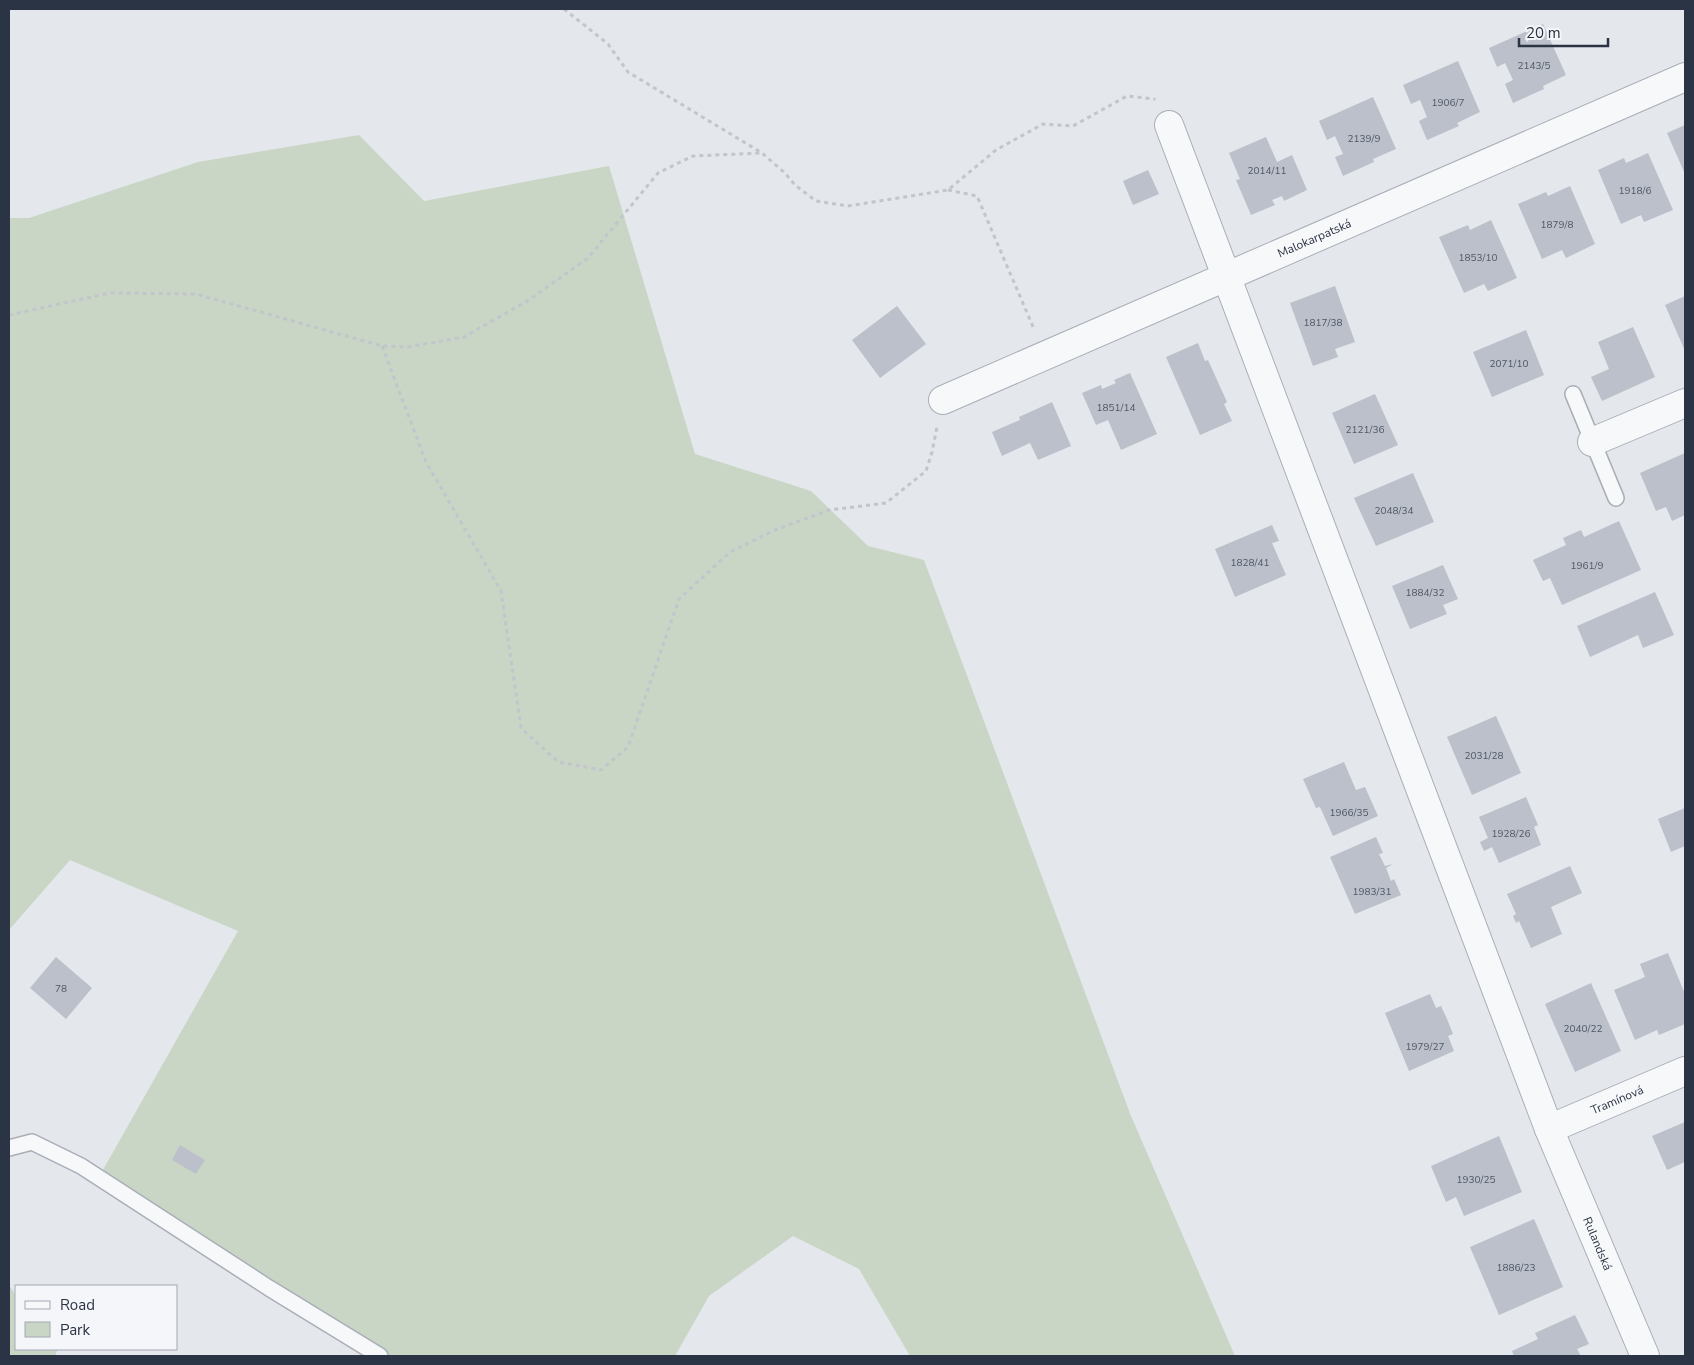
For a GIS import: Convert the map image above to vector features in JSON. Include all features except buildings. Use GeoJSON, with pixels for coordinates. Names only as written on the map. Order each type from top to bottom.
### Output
{"type":"FeatureCollection","features":[{"type":"Feature","properties":{"kind":"street","name":"Malokarpatská"},"geometry":{"type":"LineString","coordinates":[[942,400],[1685,77]]}},
{"type":"Feature","properties":{"kind":"street","name":"Rulandská"},"geometry":{"type":"LineString","coordinates":[[1169,125],[1549,1130],[1644,1356]]}},
{"type":"Feature","properties":{"kind":"street"},"geometry":{"type":"LineString","coordinates":[[1592,442],[1685,403]]}},
{"type":"Feature","properties":{"kind":"street","name":"Tramínová"},"geometry":{"type":"LineString","coordinates":[[1549,1130],[1685,1071]]}},
{"type":"Feature","properties":{"kind":"lane"},"geometry":{"type":"LineString","coordinates":[[1573,394],[1616,498]]}},
{"type":"Feature","properties":{"kind":"lane"},"geometry":{"type":"LineString","coordinates":[[9,1148],[32,1142],[81,1166],[269,1288],[380,1356]]}},
{"type":"Feature","properties":{"kind":"path"},"geometry":{"type":"LineString","coordinates":[[564,9],[608,44],[628,72],[762,153],[785,173],[795,185],[816,201],[848,206],[948,190],[977,196],[1037,336]]}},
{"type":"Feature","properties":{"kind":"path"},"geometry":{"type":"LineString","coordinates":[[948,190],[996,150],[1042,124],[1073,126],[1127,96],[1154,99],[1169,125]]}},
{"type":"Feature","properties":{"kind":"path"},"geometry":{"type":"LineString","coordinates":[[9,315],[110,293],[196,294],[382,346],[408,347],[464,337],[529,300],[588,258],[658,173],[693,156],[762,153]]}},
{"type":"Feature","properties":{"kind":"path"},"geometry":{"type":"LineString","coordinates":[[382,346],[426,462],[502,591],[521,728],[558,762],[601,770],[628,747],[679,599],[730,552],[775,530],[829,510],[886,503],[926,471],[932,452],[942,400]]}},
{"type":"Feature","properties":{"kind":"green space"},"geometry":{"type":"Polygon","coordinates":[[[359,135],[424,201],[609,166],[695,454],[811,491],[868,546],[924,560],[1131,1116],[1235,1356],[910,1356],[859,1269],[793,1236],[709,1296],[675,1356],[380,1356],[99,1177],[238,931],[70,860],[9,930],[9,218],[29,218],[198,162],[359,135]]]}},
{"type":"Feature","properties":{"kind":"green space"},"geometry":{"type":"Polygon","coordinates":[[[9,1285],[15,1294],[15,1350],[57,1351],[55,1356],[9,1356],[9,1285]]]}}]}
